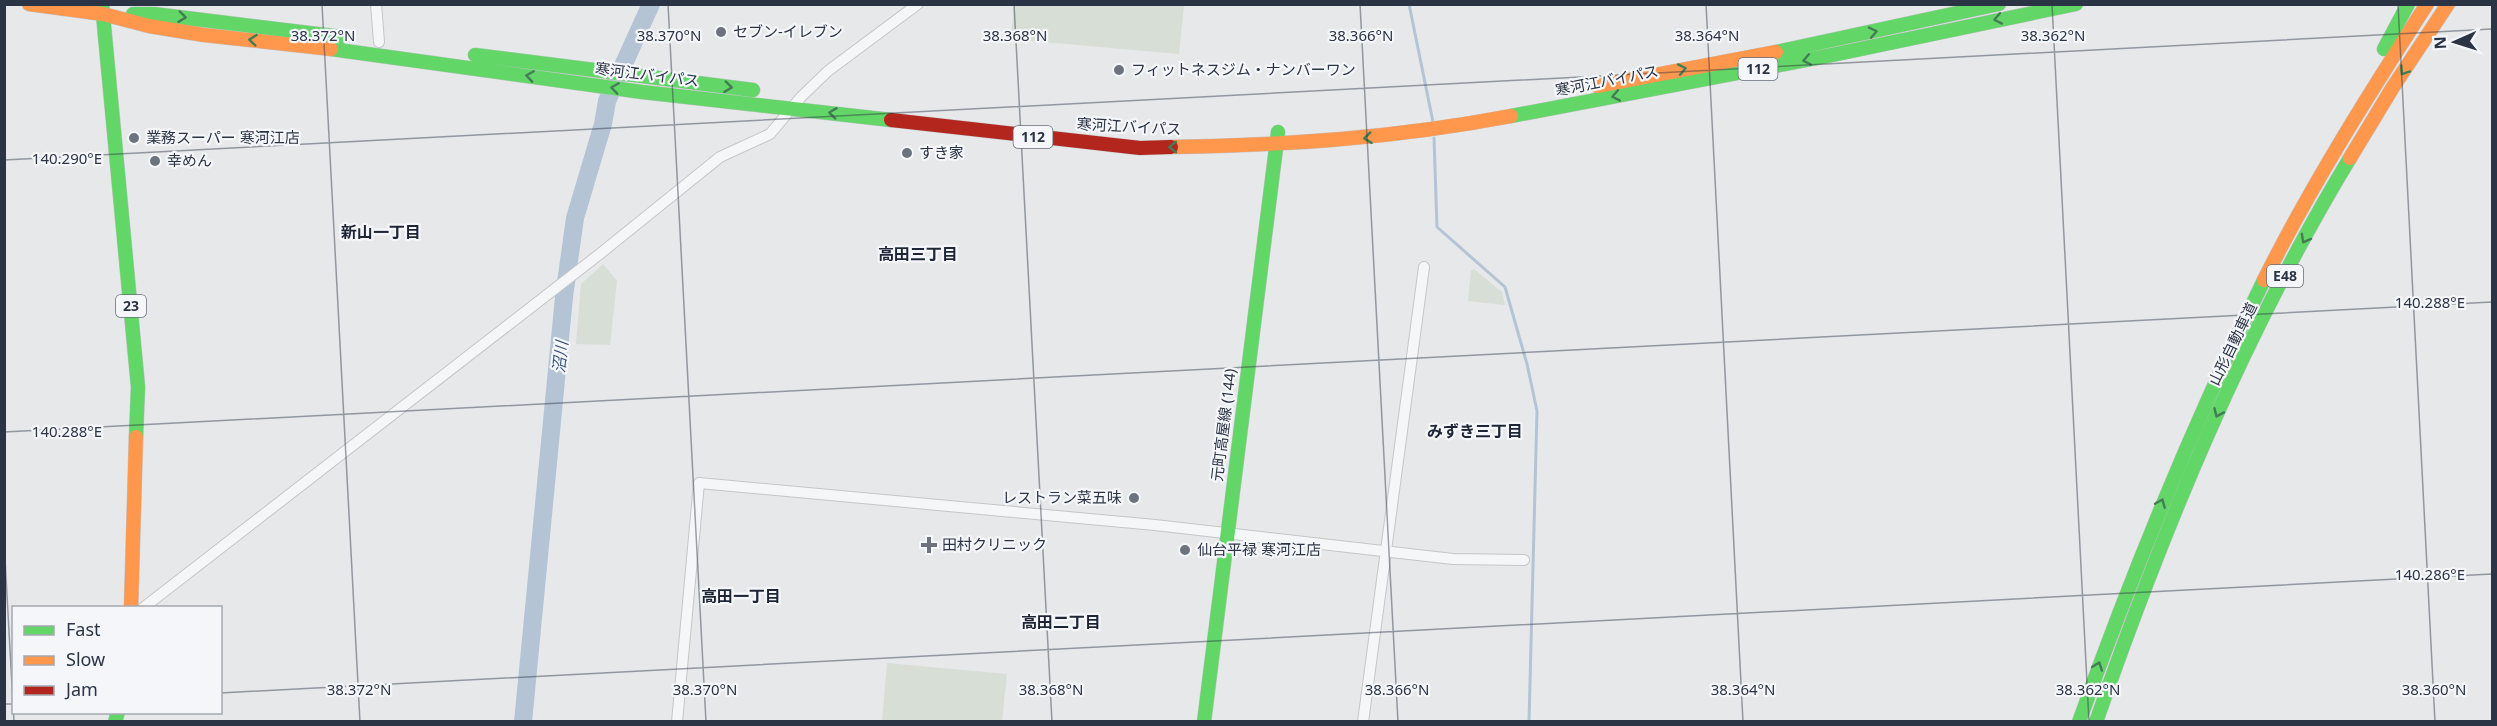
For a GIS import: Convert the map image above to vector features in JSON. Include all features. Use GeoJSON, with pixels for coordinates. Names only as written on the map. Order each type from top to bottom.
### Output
{"type":"FeatureCollection","features":[{"type":"Feature","properties":{"kind":"main road","name":"寒河江バイパス"},"geometry":{"type":"LineString","coordinates":[[28,4],[154,14],[379,42],[649,77],[995,133],[1140,148],[1277,139],[1348,140],[1844,52],[2076,4]]}},
{"type":"Feature","properties":{"kind":"main road","name":"寒河江バイパス"},"geometry":{"type":"LineString","coordinates":[[1432,124],[1999,4]]}},
{"type":"Feature","properties":{"kind":"main road"},"geometry":{"type":"LineString","coordinates":[[2322,172],[2372,69],[2408,4]]}},
{"type":"Feature","properties":{"kind":"main road","name":"山形自動車道"},"geometry":{"type":"LineString","coordinates":[[2079,722],[2127,587],[2216,378],[2322,172],[2380,74],[2427,4]]}},
{"type":"Feature","properties":{"kind":"main road","name":"山形自動車道"},"geometry":{"type":"LineString","coordinates":[[2096,722],[2142,591],[2226,395],[2278,289],[2338,179],[2395,84],[2448,4]]}},
{"type":"Feature","properties":{"kind":"main road","name":"寒河江バイパス"},"geometry":{"type":"LineString","coordinates":[[103,9],[149,26],[204,35],[377,54],[642,92],[798,102]]}},
{"type":"Feature","properties":{"kind":"main road","name":"23"},"geometry":{"type":"LineString","coordinates":[[103,9],[138,387],[131,606]]}},
{"type":"Feature","properties":{"kind":"main road","name":"元町高屋線 (144)"},"geometry":{"type":"LineString","coordinates":[[1204,722],[1277,139]]}},
{"type":"Feature","properties":{"kind":"street"},"geometry":{"type":"LineString","coordinates":[[376,4],[379,42]]}},
{"type":"Feature","properties":{"kind":"street"},"geometry":{"type":"LineString","coordinates":[[146,606],[720,157],[770,134],[828,71],[918,4]]}},
{"type":"Feature","properties":{"kind":"street"},"geometry":{"type":"LineString","coordinates":[[1364,722],[1424,267]]}},
{"type":"Feature","properties":{"kind":"street"},"geometry":{"type":"LineString","coordinates":[[677,722],[699,483],[1227,533],[1453,559],[1524,560]]}},
{"type":"Feature","properties":{"kind":"shaded area"},"geometry":{"type":"Polygon","coordinates":[[[1014,5],[1184,5],[1179,54],[1011,39],[1014,5]]]}},
{"type":"Feature","properties":{"kind":"shaded area"},"geometry":{"type":"Polygon","coordinates":[[[603,264],[617,281],[610,345],[576,344],[581,284],[603,264]]]}},
{"type":"Feature","properties":{"kind":"shaded area"},"geometry":{"type":"Polygon","coordinates":[[[1474,269],[1502,292],[1505,305],[1468,301],[1471,271],[1474,269]]]}},
{"type":"Feature","properties":{"kind":"shaded area"},"geometry":{"type":"Polygon","coordinates":[[[887,663],[1007,674],[1002,721],[882,721],[887,663]]]}},
{"type":"Feature","properties":{"kind":"waterway","name":"沼川"},"geometry":{"type":"LineString","coordinates":[[523,722],[564,297],[575,218],[603,124],[607,101],[651,4]]}},
{"type":"Feature","properties":{"kind":"waterway"},"geometry":{"type":"LineString","coordinates":[[1409,4],[1433,122]]}},
{"type":"Feature","properties":{"kind":"waterway"},"geometry":{"type":"LineString","coordinates":[[1434,138],[1437,227],[1505,287],[1527,364],[1537,411],[1529,722]]}},
{"type":"Feature","properties":{"kind":"traffic: fast"},"geometry":{"type":"LineString","coordinates":[[102,4],[138,387],[136,437]]}},
{"type":"Feature","properties":{"kind":"traffic: fast"},"geometry":{"type":"LineString","coordinates":[[1776,52],[1999,4]]}},
{"type":"Feature","properties":{"kind":"traffic: fast"},"geometry":{"type":"LineString","coordinates":[[1511,116],[1832,55],[2076,4]]}},
{"type":"Feature","properties":{"kind":"traffic: fast"},"geometry":{"type":"LineString","coordinates":[[2384,49],[2408,4]]}},
{"type":"Feature","properties":{"kind":"traffic: fast"},"geometry":{"type":"LineString","coordinates":[[133,14],[154,14],[342,37]]}},
{"type":"Feature","properties":{"kind":"traffic: fast"},"geometry":{"type":"LineString","coordinates":[[331,49],[642,92],[891,120]]}},
{"type":"Feature","properties":{"kind":"traffic: fast"},"geometry":{"type":"LineString","coordinates":[[475,55],[753,90]]}},
{"type":"Feature","properties":{"kind":"traffic: fast"},"geometry":{"type":"LineString","coordinates":[[1204,722],[1278,132]]}},
{"type":"Feature","properties":{"kind":"traffic: fast"},"geometry":{"type":"LineString","coordinates":[[2096,722],[2149,576],[2208,433],[2275,293],[2350,158]]}},
{"type":"Feature","properties":{"kind":"traffic: fast"},"geometry":{"type":"LineString","coordinates":[[2079,722],[2165,498],[2264,280]]}},
{"type":"Feature","properties":{"kind":"traffic: fast"},"geometry":{"type":"LineString","coordinates":[[115,722],[117,714]]}},
{"type":"Feature","properties":{"kind":"traffic: slow"},"geometry":{"type":"LineString","coordinates":[[29,4],[103,14],[149,26],[204,35],[331,49]]}},
{"type":"Feature","properties":{"kind":"traffic: slow"},"geometry":{"type":"LineString","coordinates":[[2264,280],[2321,174],[2427,4]]}},
{"type":"Feature","properties":{"kind":"traffic: slow"},"geometry":{"type":"LineString","coordinates":[[2350,158],[2393,87],[2448,4]]}},
{"type":"Feature","properties":{"kind":"traffic: slow"},"geometry":{"type":"LineString","coordinates":[[1597,86],[1776,52]]}},
{"type":"Feature","properties":{"kind":"traffic: slow"},"geometry":{"type":"LineString","coordinates":[[1171,147],[1342,139],[1426,130],[1511,116]]}},
{"type":"Feature","properties":{"kind":"traffic: slow"},"geometry":{"type":"LineString","coordinates":[[131,606],[136,437]]}},
{"type":"Feature","properties":{"kind":"traffic: jam"},"geometry":{"type":"LineString","coordinates":[[891,120],[1140,148],[1171,147]]}},
{"type":"Feature","properties":{"kind":"place","name":"セブン-イレブン"},"geometry":{"type":"Point","coordinates":[721,32]}},
{"type":"Feature","properties":{"kind":"place","name":"フィットネスジム・ナンバーワン"},"geometry":{"type":"Point","coordinates":[1119,70]}},
{"type":"Feature","properties":{"kind":"place","name":"業務スーパー 寒河江店"},"geometry":{"type":"Point","coordinates":[134,138]}},
{"type":"Feature","properties":{"kind":"place","name":"すき家"},"geometry":{"type":"Point","coordinates":[907,153]}},
{"type":"Feature","properties":{"kind":"place","name":"幸めん"},"geometry":{"type":"Point","coordinates":[155,161]}},
{"type":"Feature","properties":{"kind":"place","name":"レストラン菜五味"},"geometry":{"type":"Point","coordinates":[1134,498]}},
{"type":"Feature","properties":{"kind":"place","name":"田村クリニック"},"geometry":{"type":"Point","coordinates":[929,545]}},
{"type":"Feature","properties":{"kind":"place","name":"仙台平禄 寒河江店"},"geometry":{"type":"Point","coordinates":[1185,550]}},
{"type":"Feature","properties":{"kind":"district","name":"新山一丁目"},"geometry":{"type":"Point","coordinates":[381,232]}},
{"type":"Feature","properties":{"kind":"district","name":"高田三丁目"},"geometry":{"type":"Point","coordinates":[918,254]}},
{"type":"Feature","properties":{"kind":"district","name":"みずき三丁目"},"geometry":{"type":"Point","coordinates":[1475,431]}},
{"type":"Feature","properties":{"kind":"district","name":"高田一丁目"},"geometry":{"type":"Point","coordinates":[741,596]}},
{"type":"Feature","properties":{"kind":"district","name":"高田二丁目"},"geometry":{"type":"Point","coordinates":[1061,622]}}]}
